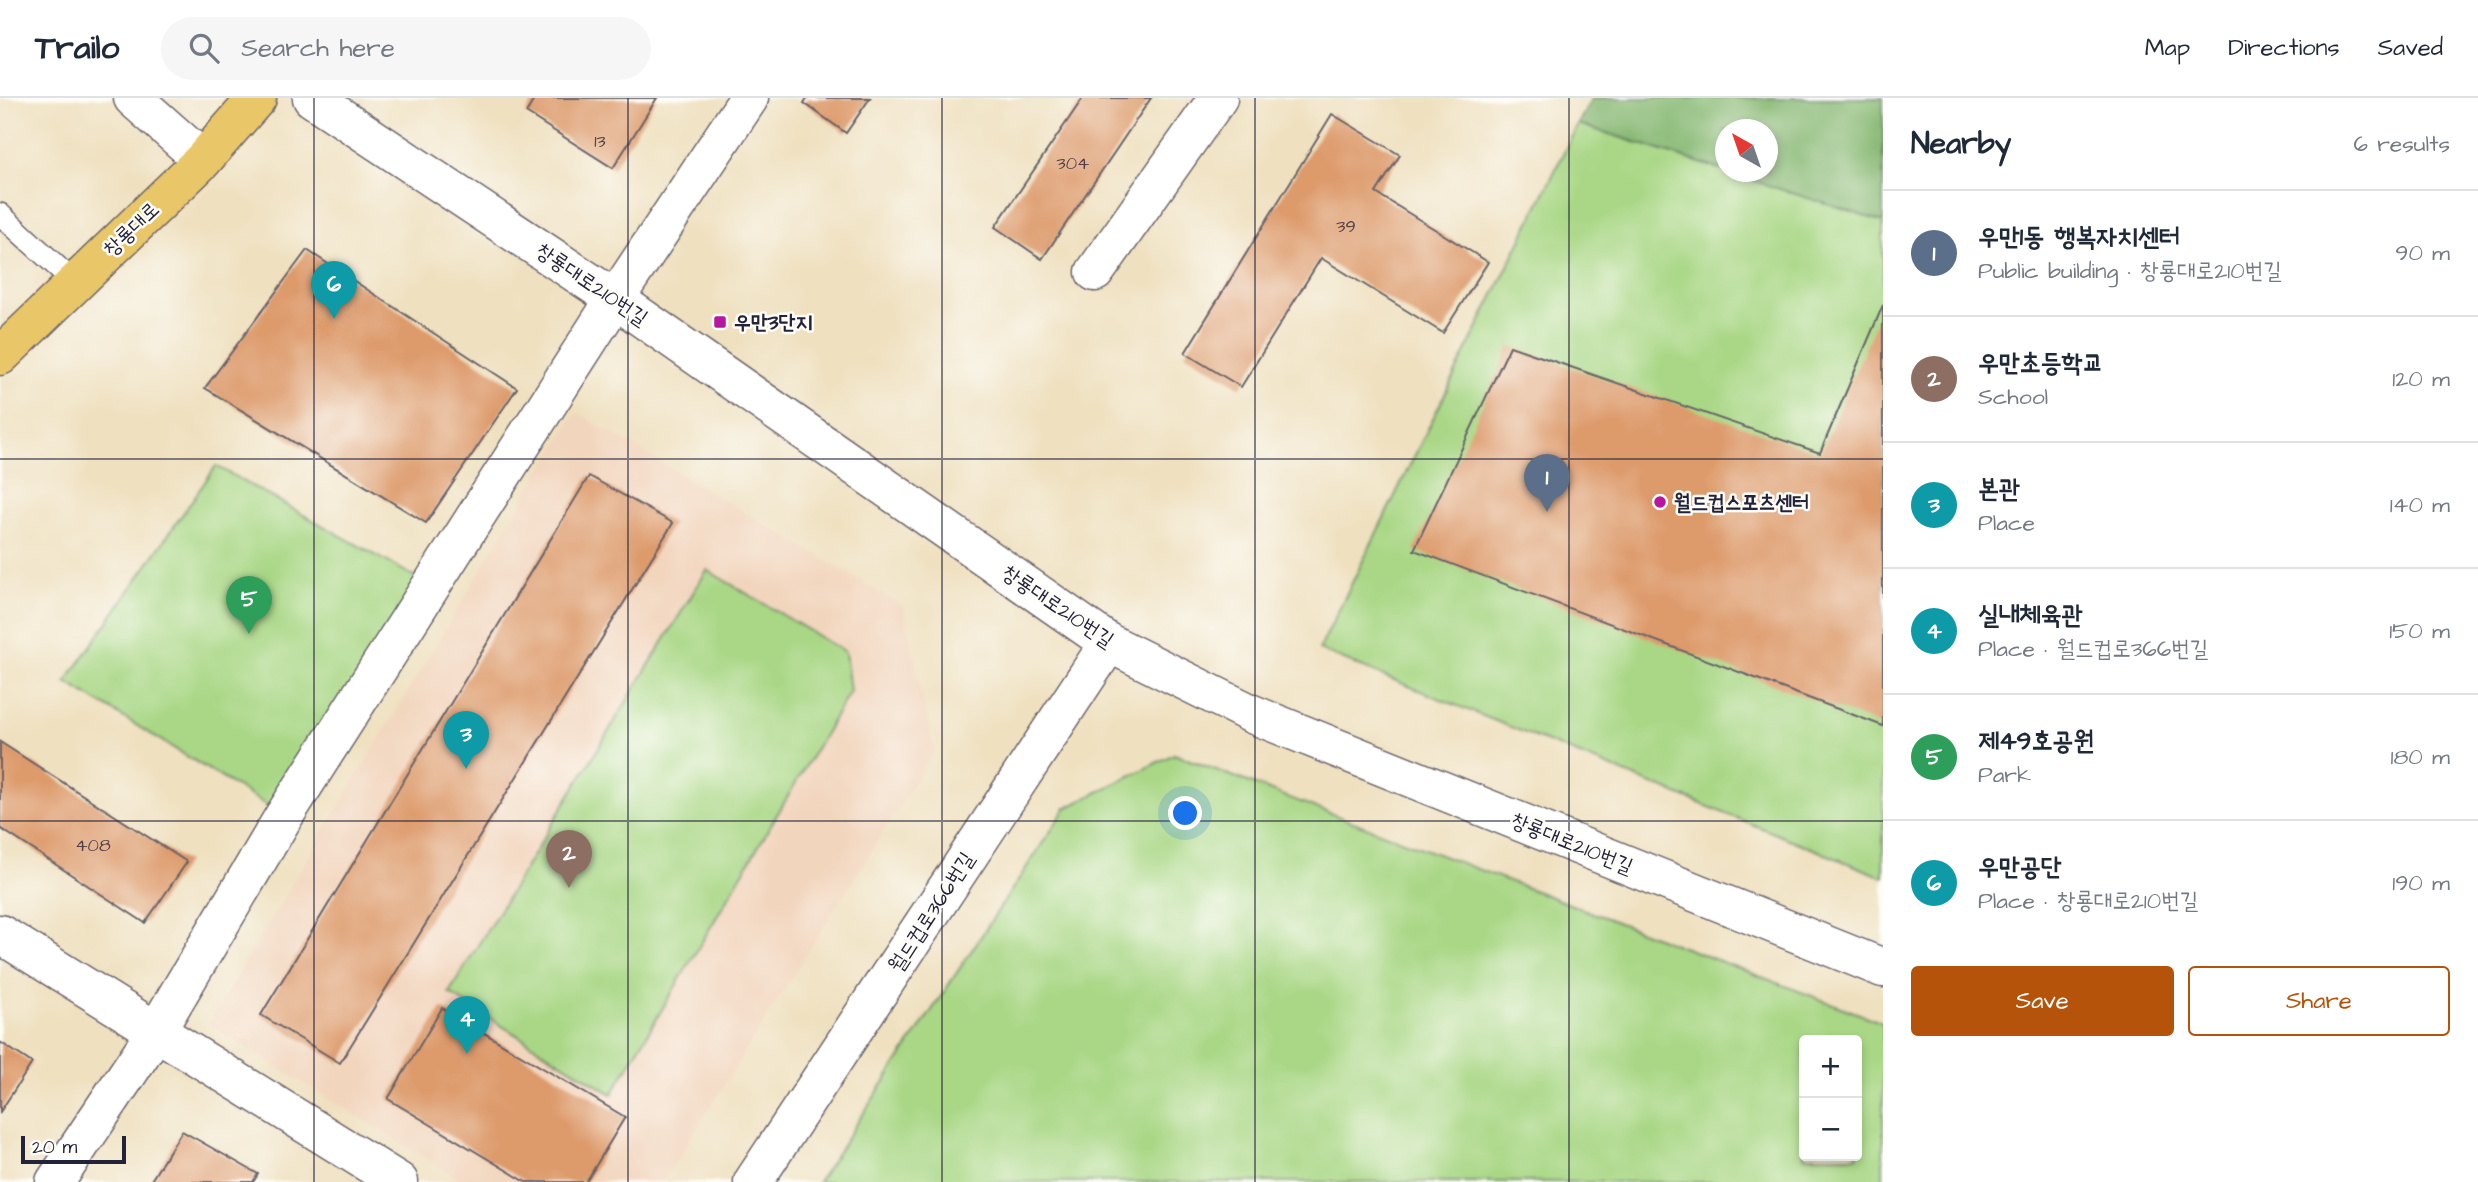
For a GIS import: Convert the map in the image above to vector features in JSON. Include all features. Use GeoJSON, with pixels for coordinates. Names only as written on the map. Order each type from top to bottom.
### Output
{"type":"FeatureCollection","features":[{"type":"Feature","properties":{"kind":"main road","name":"창룡대로"},"geometry":{"type":"LineString","coordinates":[[0,356],[202,159],[257,98]]}},
{"type":"Feature","properties":{"kind":"street"},"geometry":{"type":"LineString","coordinates":[[132,98],[202,159]]}},
{"type":"Feature","properties":{"kind":"street","name":"창룡대로210번길"},"geometry":{"type":"LineString","coordinates":[[312,98],[615,299],[1109,643],[1252,714],[1883,968]]}},
{"type":"Feature","properties":{"kind":"street"},"geometry":{"type":"LineString","coordinates":[[55,1182],[157,1030],[284,816],[615,299],[749,98]]}},
{"type":"Feature","properties":{"kind":"street"},"geometry":{"type":"LineString","coordinates":[[1095,272],[1218,98]]}},
{"type":"Feature","properties":{"kind":"street","name":"월드컵로366번길"},"geometry":{"type":"LineString","coordinates":[[753,1182],[1109,643]]}},
{"type":"Feature","properties":{"kind":"street"},"geometry":{"type":"LineString","coordinates":[[0,934],[157,1030],[351,1170],[399,1182]]}},
{"type":"Feature","properties":{"kind":"lane"},"geometry":{"type":"LineString","coordinates":[[0,214],[75,283]]}},
{"type":"Feature","properties":{"kind":"shaded area"},"geometry":{"type":"Polygon","coordinates":[[[576,412],[903,606],[934,751],[663,1182],[464,1182],[208,1024],[576,412]]]}},
{"type":"Feature","properties":{"kind":"green space"},"geometry":{"type":"Polygon","coordinates":[[[1592,98],[1883,98],[1883,222],[1757,182],[1778,182],[1778,119],[1715,119],[1715,168],[1578,124],[1592,98]]]}},
{"type":"Feature","properties":{"kind":"green space"},"geometry":{"type":"Polygon","coordinates":[[[1578,124],[1715,168],[1715,182],[1759,182],[1883,222],[1883,877],[1319,650],[1578,124]]]}},
{"type":"Feature","properties":{"kind":"green space"},"geometry":{"type":"Polygon","coordinates":[[[216,466],[431,586],[284,816],[66,682],[216,466]]]}},
{"type":"Feature","properties":{"kind":"green space"},"geometry":{"type":"Polygon","coordinates":[[[707,570],[845,652],[850,691],[612,1094],[449,993],[707,570]]]}},
{"type":"Feature","properties":{"kind":"green space"},"geometry":{"type":"Polygon","coordinates":[[[1174,754],[1883,1023],[1883,1182],[818,1182],[1066,808],[1174,754]]]}},
{"type":"Feature","properties":{"kind":"building"},"geometry":{"type":"Polygon","coordinates":[[[535,98],[657,98],[613,168],[526,113],[535,98]]]}},
{"type":"Feature","properties":{"kind":"building"},"geometry":{"type":"Polygon","coordinates":[[[807,98],[870,98],[846,133],[804,103],[807,98]]]}},
{"type":"Feature","properties":{"kind":"building"},"geometry":{"type":"Polygon","coordinates":[[[1083,98],[1151,98],[1042,259],[995,227],[1083,98]]]}},
{"type":"Feature","properties":{"kind":"building"},"geometry":{"type":"Polygon","coordinates":[[[1332,114],[1400,155],[1376,193],[1488,262],[1443,333],[1321,258],[1241,387],[1185,353],[1332,114]]]}},
{"type":"Feature","properties":{"kind":"building"},"geometry":{"type":"Polygon","coordinates":[[[307,250],[517,388],[426,523],[205,388],[307,250]]]}},
{"type":"Feature","properties":{"kind":"building","name":"월드컵스포츠센터"},"geometry":{"type":"Polygon","coordinates":[[[1883,305],[1883,726],[1414,550],[1510,346],[1820,453],[1883,305]]]}},
{"type":"Feature","properties":{"kind":"building"},"geometry":{"type":"Polygon","coordinates":[[[589,476],[673,523],[340,1063],[261,1015],[589,476]]]}},
{"type":"Feature","properties":{"kind":"building"},"geometry":{"type":"Polygon","coordinates":[[[0,742],[187,862],[145,923],[0,828],[0,742]]]}},
{"type":"Feature","properties":{"kind":"building"},"geometry":{"type":"Polygon","coordinates":[[[442,1008],[625,1117],[586,1182],[526,1182],[388,1099],[442,1008]]]}},
{"type":"Feature","properties":{"kind":"building"},"geometry":{"type":"Polygon","coordinates":[[[0,1042],[32,1063],[0,1112],[0,1042]]]}},
{"type":"Feature","properties":{"kind":"building"},"geometry":{"type":"Polygon","coordinates":[[[182,1131],[258,1174],[253,1182],[150,1182],[182,1131]]]}},
{"type":"Feature","properties":{"kind":"place","name":"우만공단"},"geometry":{"type":"Point","coordinates":[334,319]}},
{"type":"Feature","properties":{"kind":"place","name":"우만3단지"},"geometry":{"type":"Point","coordinates":[720,322]}},
{"type":"Feature","properties":{"kind":"place","name":"월드컵스포츠센터"},"geometry":{"type":"Point","coordinates":[1660,502]}},
{"type":"Feature","properties":{"kind":"place","name":"우만1동 행복자치센터"},"geometry":{"type":"Point","coordinates":[1547,512]}},
{"type":"Feature","properties":{"kind":"place","name":"제49호공원"},"geometry":{"type":"Point","coordinates":[249,634]}},
{"type":"Feature","properties":{"kind":"place","name":"본관"},"geometry":{"type":"Point","coordinates":[466,769]}},
{"type":"Feature","properties":{"kind":"place","name":"우만초등학교"},"geometry":{"type":"Point","coordinates":[569,888]}},
{"type":"Feature","properties":{"kind":"place","name":"실내체육관"},"geometry":{"type":"Point","coordinates":[467,1054]}}]}
